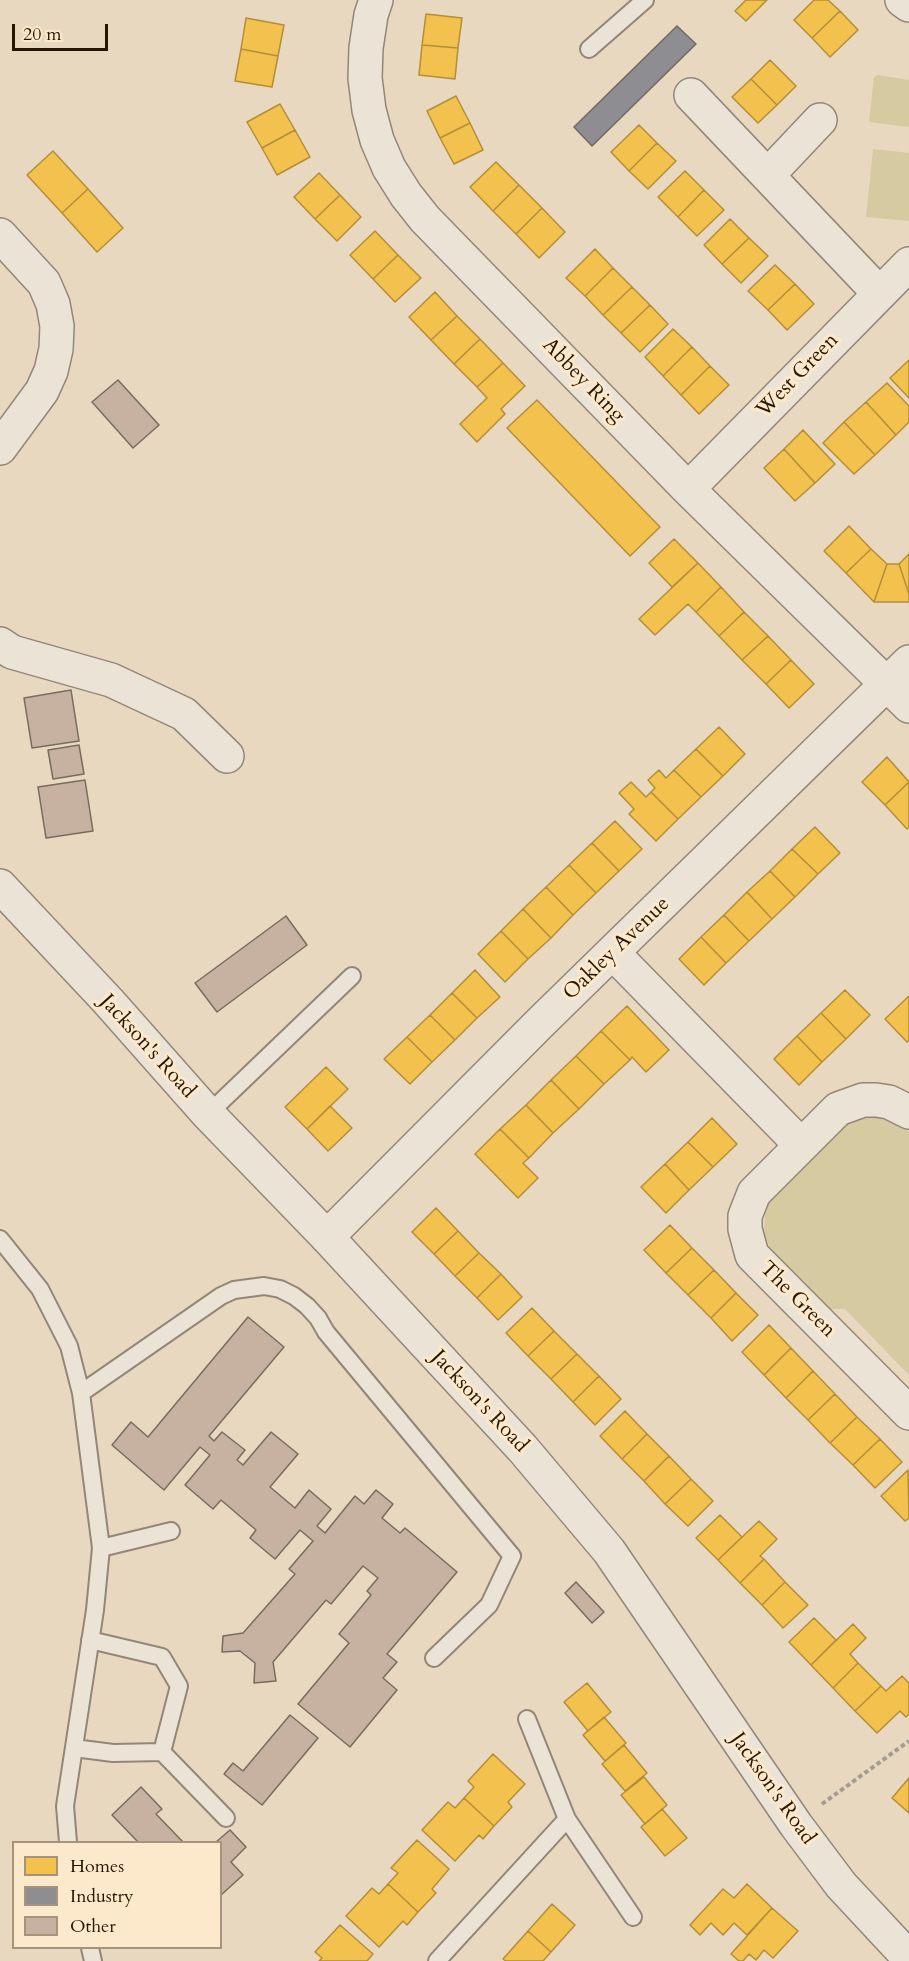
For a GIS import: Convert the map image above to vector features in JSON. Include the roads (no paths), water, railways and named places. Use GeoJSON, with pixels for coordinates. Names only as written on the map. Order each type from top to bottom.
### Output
{"type":"FeatureCollection","features":[{"type":"Feature","properties":{"kind":"street","name":"Abbey Ring"},"geometry":{"type":"LineString","coordinates":[[375,0],[366,48],[365,78],[369,110],[377,140],[389,168],[406,195],[425,219],[688,489],[898,673],[909,706]]}},
{"type":"Feature","properties":{"kind":"street"},"geometry":{"type":"LineString","coordinates":[[902,0],[909,5]]}},
{"type":"Feature","properties":{"kind":"street"},"geometry":{"type":"LineString","coordinates":[[691,95],[879,293]]}},
{"type":"Feature","properties":{"kind":"street"},"geometry":{"type":"LineString","coordinates":[[768,176],[820,120]]}},
{"type":"Feature","properties":{"kind":"street"},"geometry":{"type":"LineString","coordinates":[[0,235],[44,283],[53,304],[57,326],[56,349],[51,371],[42,391],[0,447]]}},
{"type":"Feature","properties":{"kind":"street","name":"West Green"},"geometry":{"type":"LineString","coordinates":[[688,489],[909,264]]}},
{"type":"Feature","properties":{"kind":"street"},"geometry":{"type":"LineString","coordinates":[[0,644],[12,652],[111,680],[184,714],[227,756]]}},
{"type":"Feature","properties":{"kind":"street","name":"Oakley Avenue"},"geometry":{"type":"LineString","coordinates":[[327,1237],[541,1022],[898,673]]}},
{"type":"Feature","properties":{"kind":"street","name":"Jackson's Road"},"geometry":{"type":"LineString","coordinates":[[0,886],[108,1001],[208,1114],[327,1237],[524,1449],[609,1551],[796,1825],[841,1885],[909,1958]]}},
{"type":"Feature","properties":{"kind":"street"},"geometry":{"type":"LineString","coordinates":[[613,953],[801,1145]]}},
{"type":"Feature","properties":{"kind":"street","name":"The Green"},"geometry":{"type":"LineString","coordinates":[[909,1112],[889,1102],[876,1100],[850,1104],[838,1109],[761,1183],[748,1204],[745,1229],[752,1255],[909,1413]]}},
{"type":"Feature","properties":{"kind":"lane"},"geometry":{"type":"LineString","coordinates":[[589,49],[645,0]]}},
{"type":"Feature","properties":{"kind":"lane"},"geometry":{"type":"LineString","coordinates":[[208,1114],[352,975]]}},
{"type":"Feature","properties":{"kind":"lane"},"geometry":{"type":"LineString","coordinates":[[0,1239],[40,1289],[69,1346],[81,1393],[101,1548],[90,1640],[65,1806],[68,1841]]}},
{"type":"Feature","properties":{"kind":"lane"},"geometry":{"type":"LineString","coordinates":[[81,1393],[221,1296],[249,1287],[280,1289],[294,1296],[318,1318],[326,1332],[512,1556],[489,1605],[434,1658]]}},
{"type":"Feature","properties":{"kind":"lane"},"geometry":{"type":"LineString","coordinates":[[101,1548],[171,1531]]}},
{"type":"Feature","properties":{"kind":"lane"},"geometry":{"type":"LineString","coordinates":[[90,1640],[162,1657],[179,1686],[162,1752]]}},
{"type":"Feature","properties":{"kind":"lane"},"geometry":{"type":"LineString","coordinates":[[527,1719],[567,1819],[633,1917]]}},
{"type":"Feature","properties":{"kind":"lane"},"geometry":{"type":"LineString","coordinates":[[74,1748],[113,1753],[162,1752],[226,1818]]}},
{"type":"Feature","properties":{"kind":"lane"},"geometry":{"type":"LineString","coordinates":[[437,1961],[567,1819]]}}]}
